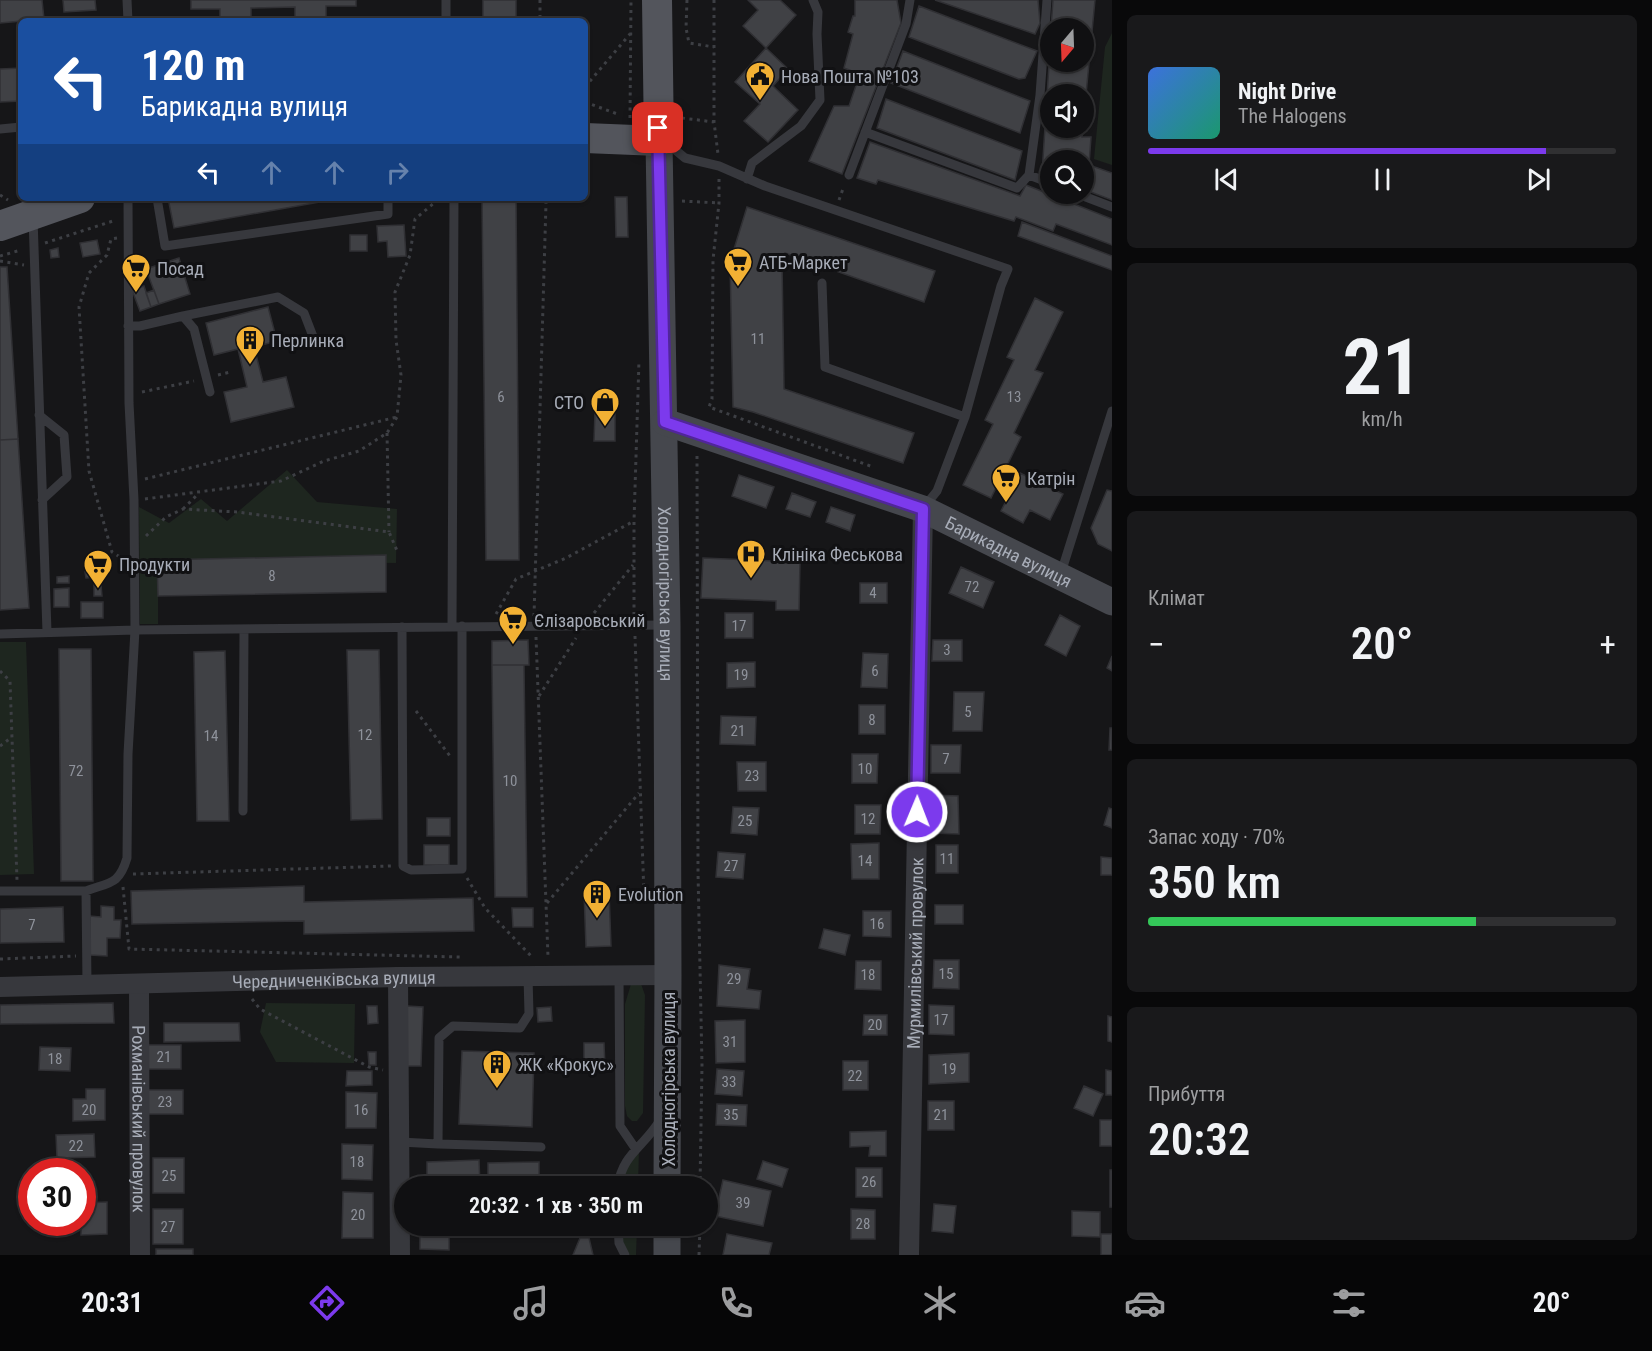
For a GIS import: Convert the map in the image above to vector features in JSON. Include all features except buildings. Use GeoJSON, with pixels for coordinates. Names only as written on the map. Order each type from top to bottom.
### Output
{"type":"FeatureCollection","features":[{"type":"Feature","properties":{"kind":"main road","name":"Холодногірська вулиця"},"geometry":{"type":"LineString","coordinates":[[657,0],[667,625],[667,1176]]}},
{"type":"Feature","properties":{"kind":"main road"},"geometry":{"type":"LineString","coordinates":[[588,138],[659,141]]}},
{"type":"Feature","properties":{"kind":"main road"},"geometry":{"type":"LineString","coordinates":[[0,226],[72,201]]}},
{"type":"Feature","properties":{"kind":"main road","name":"Барикадна вулиця"},"geometry":{"type":"LineString","coordinates":[[665,422],[923,509],[1112,602]]}},
{"type":"Feature","properties":{"kind":"main road"},"geometry":{"type":"LineString","coordinates":[[667,1236],[667,1255]]}},
{"type":"Feature","properties":{"kind":"street","name":"Мурмилівський провулок"},"geometry":{"type":"LineString","coordinates":[[909,1255],[923,509]]}},
{"type":"Feature","properties":{"kind":"street","name":"Чередниченківська вулиця"},"geometry":{"type":"LineString","coordinates":[[0,987],[398,977],[525,967],[549,976],[668,975]]}},
{"type":"Feature","properties":{"kind":"street"},"geometry":{"type":"LineString","coordinates":[[398,977],[400,1255]]}},
{"type":"Feature","properties":{"kind":"street","name":"Рохманівський провулок"},"geometry":{"type":"LineString","coordinates":[[139,984],[140,1255]]}},
{"type":"Feature","properties":{"kind":"lane"},"geometry":{"type":"LineString","coordinates":[[127,0],[128,18]]}},
{"type":"Feature","properties":{"kind":"lane"},"geometry":{"type":"LineString","coordinates":[[446,0],[446,18]]}},
{"type":"Feature","properties":{"kind":"lane"},"geometry":{"type":"LineString","coordinates":[[813,0],[818,12]]}},
{"type":"Feature","properties":{"kind":"lane"},"geometry":{"type":"LineString","coordinates":[[747,179],[752,163],[801,126],[820,100],[817,34],[821,0]]}},
{"type":"Feature","properties":{"kind":"lane"},"geometry":{"type":"LineString","coordinates":[[849,175],[906,24],[910,0]]}},
{"type":"Feature","properties":{"kind":"lane"},"geometry":{"type":"LineString","coordinates":[[865,132],[1017,188],[1029,175],[1040,95],[1047,0]]}},
{"type":"Feature","properties":{"kind":"lane"},"geometry":{"type":"LineString","coordinates":[[0,129],[18,127]]}},
{"type":"Feature","properties":{"kind":"lane"},"geometry":{"type":"LineString","coordinates":[[659,141],[673,147],[685,158],[719,166],[747,179],[1008,269],[1001,286],[965,417],[937,491],[923,509]]}},
{"type":"Feature","properties":{"kind":"lane"},"geometry":{"type":"LineString","coordinates":[[1029,175],[1040,179]]}},
{"type":"Feature","properties":{"kind":"lane"},"geometry":{"type":"LineString","coordinates":[[1094,200],[1112,207]]}},
{"type":"Feature","properties":{"kind":"lane"},"geometry":{"type":"LineString","coordinates":[[0,891],[86,891],[112,882],[122,874],[127,858],[128,754],[135,630],[134,500],[129,403],[128,201]]}},
{"type":"Feature","properties":{"kind":"lane"},"geometry":{"type":"LineString","coordinates":[[158,201],[165,246],[388,214],[388,201]]}},
{"type":"Feature","properties":{"kind":"lane"},"geometry":{"type":"LineString","coordinates":[[402,627],[403,866],[411,870],[462,869],[462,773],[457,626],[454,201]]}},
{"type":"Feature","properties":{"kind":"lane"},"geometry":{"type":"LineString","coordinates":[[33,215],[47,633]]}},
{"type":"Feature","properties":{"kind":"lane"},"geometry":{"type":"LineString","coordinates":[[822,283],[825,367],[965,417]]}},
{"type":"Feature","properties":{"kind":"lane"},"geometry":{"type":"LineString","coordinates":[[128,326],[140,326],[278,297],[304,313],[314,339]]}},
{"type":"Feature","properties":{"kind":"lane"},"geometry":{"type":"LineString","coordinates":[[183,316],[194,329],[210,392]]}},
{"type":"Feature","properties":{"kind":"lane"},"geometry":{"type":"LineString","coordinates":[[1060,576],[1112,411]]}},
{"type":"Feature","properties":{"kind":"lane"},"geometry":{"type":"LineString","coordinates":[[39,415],[63,435],[67,477],[42,500]]}},
{"type":"Feature","properties":{"kind":"lane"},"geometry":{"type":"LineString","coordinates":[[0,634],[135,630],[667,625]]}},
{"type":"Feature","properties":{"kind":"lane"},"geometry":{"type":"LineString","coordinates":[[243,811],[244,629]]}},
{"type":"Feature","properties":{"kind":"lane"},"geometry":{"type":"LineString","coordinates":[[86,891],[87,985]]}},
{"type":"Feature","properties":{"kind":"lane"},"geometry":{"type":"LineString","coordinates":[[438,1144],[439,1038],[453,1026],[520,1028],[529,1014],[525,967]]}},
{"type":"Feature","properties":{"kind":"lane"},"geometry":{"type":"LineString","coordinates":[[619,976],[620,1126],[635,1148]]}},
{"type":"Feature","properties":{"kind":"lane"},"geometry":{"type":"LineString","coordinates":[[619,1176],[628,1156],[652,1134],[668,1105]]}},
{"type":"Feature","properties":{"kind":"lane"},"geometry":{"type":"LineString","coordinates":[[399,1142],[541,1146]]}},
{"type":"Feature","properties":{"kind":"lane"},"geometry":{"type":"LineString","coordinates":[[619,1236],[619,1243],[625,1255]]}},
{"type":"Feature","properties":{"kind":"path"},"geometry":{"type":"LineString","coordinates":[[540,0],[540,18]]}},
{"type":"Feature","properties":{"kind":"path"},"geometry":{"type":"LineString","coordinates":[[588,103],[630,119],[631,0]]}},
{"type":"Feature","properties":{"kind":"path"},"geometry":{"type":"LineString","coordinates":[[687,0],[686,28],[689,43],[714,47]]}},
{"type":"Feature","properties":{"kind":"path"},"geometry":{"type":"LineString","coordinates":[[714,0],[714,122],[719,166]]}},
{"type":"Feature","properties":{"kind":"path"},"geometry":{"type":"LineString","coordinates":[[588,83],[631,33]]}},
{"type":"Feature","properties":{"kind":"path"},"geometry":{"type":"LineString","coordinates":[[835,210],[849,175]]}},
{"type":"Feature","properties":{"kind":"path"},"geometry":{"type":"LineString","coordinates":[[700,1176],[702,1065],[696,594],[698,450],[712,399],[713,260],[719,183]]}},
{"type":"Feature","properties":{"kind":"path"},"geometry":{"type":"LineString","coordinates":[[134,500],[281,481],[324,461],[359,450],[387,433],[397,417],[401,375],[396,340],[395,292],[410,255],[415,219],[436,201]]}},
{"type":"Feature","properties":{"kind":"path"},"geometry":{"type":"LineString","coordinates":[[534,626],[545,201]]}},
{"type":"Feature","properties":{"kind":"path"},"geometry":{"type":"LineString","coordinates":[[0,256],[128,217]]}},
{"type":"Feature","properties":{"kind":"path"},"geometry":{"type":"LineString","coordinates":[[127,236],[111,239],[107,255],[89,273],[79,307],[89,471],[112,552],[135,567]]}},
{"type":"Feature","properties":{"kind":"path"},"geometry":{"type":"LineString","coordinates":[[0,261],[21,265],[34,264]]}},
{"type":"Feature","properties":{"kind":"path"},"geometry":{"type":"LineString","coordinates":[[639,357],[634,521],[634,625],[645,906]]}},
{"type":"Feature","properties":{"kind":"path"},"geometry":{"type":"LineString","coordinates":[[129,403],[144,391],[230,372]]}},
{"type":"Feature","properties":{"kind":"path"},"geometry":{"type":"LineString","coordinates":[[709,407],[882,471]]}},
{"type":"Feature","properties":{"kind":"path"},"geometry":{"type":"LineString","coordinates":[[133,482],[397,417]]}},
{"type":"Feature","properties":{"kind":"path"},"geometry":{"type":"LineString","coordinates":[[387,433],[389,532],[398,553]]}},
{"type":"Feature","properties":{"kind":"path"},"geometry":{"type":"LineString","coordinates":[[135,548],[166,517],[183,509],[201,492]]}},
{"type":"Feature","properties":{"kind":"path"},"geometry":{"type":"LineString","coordinates":[[183,509],[237,512],[389,532]]}},
{"type":"Feature","properties":{"kind":"path"},"geometry":{"type":"LineString","coordinates":[[489,626],[516,579],[566,558],[634,521]]}},
{"type":"Feature","properties":{"kind":"path"},"geometry":{"type":"LineString","coordinates":[[538,696],[584,626],[634,564]]}},
{"type":"Feature","properties":{"kind":"path"},"geometry":{"type":"LineString","coordinates":[[536,645],[549,976]]}},
{"type":"Feature","properties":{"kind":"path"},"geometry":{"type":"LineString","coordinates":[[0,671],[10,681],[18,891]]}},
{"type":"Feature","properties":{"kind":"path"},"geometry":{"type":"LineString","coordinates":[[402,692],[462,773]]}},
{"type":"Feature","properties":{"kind":"path"},"geometry":{"type":"LineString","coordinates":[[0,746],[12,737]]}},
{"type":"Feature","properties":{"kind":"path"},"geometry":{"type":"LineString","coordinates":[[546,904],[640,792]]}},
{"type":"Feature","properties":{"kind":"path"},"geometry":{"type":"LineString","coordinates":[[403,866],[122,874],[129,949],[462,957]]}},
{"type":"Feature","properties":{"kind":"path"},"geometry":{"type":"LineString","coordinates":[[462,869],[485,908],[533,959],[525,967]]}},
{"type":"Feature","properties":{"kind":"path"},"geometry":{"type":"LineString","coordinates":[[0,959],[86,956]]}},
{"type":"Feature","properties":{"kind":"path"},"geometry":{"type":"LineString","coordinates":[[235,980],[260,1009],[369,1067],[399,1073]]}},
{"type":"Feature","properties":{"kind":"path"},"geometry":{"type":"LineString","coordinates":[[699,1255],[700,1236]]}},
{"type":"Feature","properties":{"kind":"shaded area"},"geometry":{"type":"Polygon","coordinates":[[[1112,33],[1112,165],[1094,159],[1105,47],[1112,33]]]}},
{"type":"Feature","properties":{"kind":"shaded area"},"geometry":{"type":"Polygon","coordinates":[[[287,470],[317,502],[397,509],[396,563],[158,560],[158,624],[140,624],[139,507],[169,523],[201,499],[227,521],[287,470]]]}},
{"type":"Feature","properties":{"kind":"shaded area"},"geometry":{"type":"Polygon","coordinates":[[[0,642],[26,642],[34,874],[0,875],[0,642]]]}},
{"type":"Feature","properties":{"kind":"shaded area"},"geometry":{"type":"Polygon","coordinates":[[[640,981],[645,995],[643,1113],[637,1121],[632,1121],[627,1116],[625,1106],[625,1004],[631,984],[640,981]]]}},
{"type":"Feature","properties":{"kind":"shaded area"},"geometry":{"type":"Polygon","coordinates":[[[266,1003],[355,1004],[354,1063],[276,1062],[260,1032],[266,1003]]]}},
{"type":"Feature","properties":{"kind":"shaded area"},"geometry":{"type":"Polygon","coordinates":[[[639,1149],[638,1176],[620,1176],[639,1149]]]}},
{"type":"Feature","properties":{"kind":"shaded area"},"geometry":{"type":"Polygon","coordinates":[[[619,1236],[637,1236],[636,1255],[630,1255],[619,1242],[619,1236]]]}},
{"type":"Feature","properties":{"kind":"place","name":"Нова Пошта №103"},"geometry":{"type":"Point","coordinates":[760,102]}},
{"type":"Feature","properties":{"kind":"place","name":"АТБ-Маркет"},"geometry":{"type":"Point","coordinates":[738,288]}},
{"type":"Feature","properties":{"kind":"place","name":"Посад"},"geometry":{"type":"Point","coordinates":[136,294]}},
{"type":"Feature","properties":{"kind":"place","name":"Перлинка"},"geometry":{"type":"Point","coordinates":[250,366]}},
{"type":"Feature","properties":{"kind":"place","name":"СТО"},"geometry":{"type":"Point","coordinates":[605,428]}},
{"type":"Feature","properties":{"kind":"place","name":"Катрін"},"geometry":{"type":"Point","coordinates":[1006,504]}},
{"type":"Feature","properties":{"kind":"place","name":"Клініка Феськова"},"geometry":{"type":"Point","coordinates":[751,580]}},
{"type":"Feature","properties":{"kind":"place","name":"Продукти"},"geometry":{"type":"Point","coordinates":[98,590]}},
{"type":"Feature","properties":{"kind":"place","name":"Єлізаровський"},"geometry":{"type":"Point","coordinates":[513,646]}},
{"type":"Feature","properties":{"kind":"place","name":"Evolution"},"geometry":{"type":"Point","coordinates":[597,920]}},
{"type":"Feature","properties":{"kind":"place","name":"ЖК «Крокус»"},"geometry":{"type":"Point","coordinates":[497,1090]}},
{"type":"Feature","properties":{"kind":"route"},"geometry":{"type":"LineString","coordinates":[[658,128],[665,422],[923,509],[917,812]]}}]}
